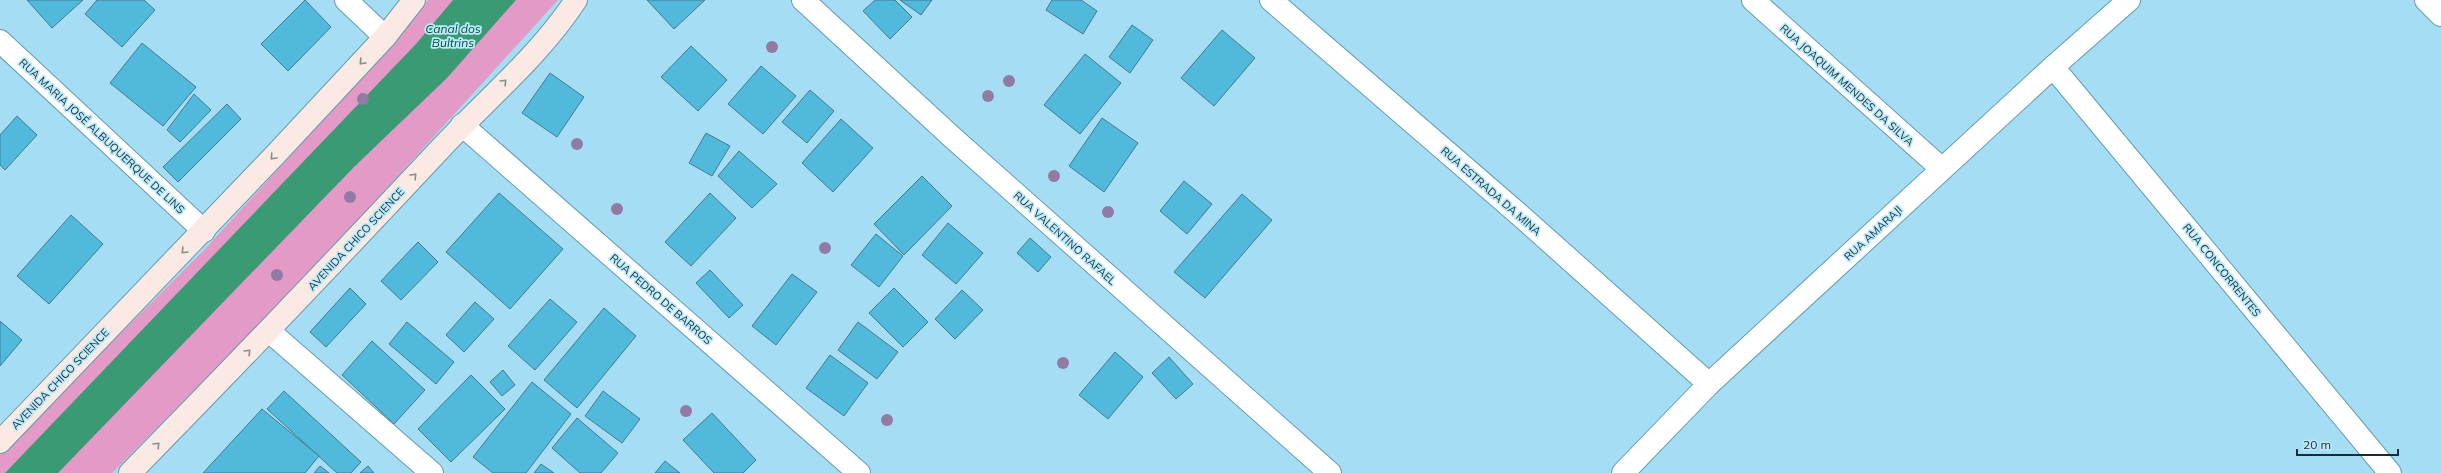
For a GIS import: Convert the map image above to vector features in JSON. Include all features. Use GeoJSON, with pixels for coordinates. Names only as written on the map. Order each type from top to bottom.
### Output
{"type":"FeatureCollection","features":[{"type":"Feature","properties":{"kind":"main road","name":"AVENIDA CHICO SCIENCE"},"geometry":{"type":"LineString","coordinates":[[0,441],[204,231],[385,37],[414,0]]}},
{"type":"Feature","properties":{"kind":"main road","name":"AVENIDA CHICO SCIENCE"},"geometry":{"type":"LineString","coordinates":[[130,473],[269,331],[462,125],[558,28],[576,0]]}},
{"type":"Feature","properties":{"kind":"street"},"geometry":{"type":"LineString","coordinates":[[346,0],[385,37]]}},
{"type":"Feature","properties":{"kind":"street","name":"RUA VALENTINO RAFAEL"},"geometry":{"type":"LineString","coordinates":[[804,0],[953,138],[1330,473]]}},
{"type":"Feature","properties":{"kind":"street","name":"RUA ESTRADA DA MINA"},"geometry":{"type":"LineString","coordinates":[[1271,0],[1516,212],[1709,384]]}},
{"type":"Feature","properties":{"kind":"street","name":"RUA JOAQUIM MENDES DA SILVA"},"geometry":{"type":"LineString","coordinates":[[1753,0],[1942,169]]}},
{"type":"Feature","properties":{"kind":"street","name":"RUA AMARAJI"},"geometry":{"type":"LineString","coordinates":[[1623,473],[1709,384],[2053,67],[2129,0]]}},
{"type":"Feature","properties":{"kind":"street"},"geometry":{"type":"LineString","coordinates":[[2426,0],[2441,15]]}},
{"type":"Feature","properties":{"kind":"street","name":"RUA MARIA JOSÉ ALBUQUERQUE DE LINS"},"geometry":{"type":"LineString","coordinates":[[0,41],[204,231]]}},
{"type":"Feature","properties":{"kind":"street","name":"RUA CONCORRENTES"},"geometry":{"type":"LineString","coordinates":[[2053,67],[2390,473]]}},
{"type":"Feature","properties":{"kind":"street","name":"RUA PEDRO DE BARROS"},"geometry":{"type":"LineString","coordinates":[[462,125],[857,473]]}},
{"type":"Feature","properties":{"kind":"street"},"geometry":{"type":"LineString","coordinates":[[269,331],[432,473]]}},
{"type":"Feature","properties":{"kind":"shaded area"},"geometry":{"type":"Polygon","coordinates":[[[428,0],[558,0],[298,286],[112,473],[0,473],[0,454],[204,250],[392,45],[428,0]]]}},
{"type":"Feature","properties":{"kind":"water","name":"Canal dos Bultrins"},"geometry":{"type":"Polygon","coordinates":[[[453,0],[516,0],[447,78],[355,166],[58,473],[5,473],[416,44],[453,0]]]}},
{"type":"Feature","properties":{"kind":"building"},"geometry":{"type":"Polygon","coordinates":[[[27,0],[83,0],[52,28],[27,0]]]}},
{"type":"Feature","properties":{"kind":"building"},"geometry":{"type":"Polygon","coordinates":[[[97,0],[144,0],[155,10],[122,47],[85,14],[97,0]]]}},
{"type":"Feature","properties":{"kind":"building"},"geometry":{"type":"Polygon","coordinates":[[[305,0],[331,27],[288,71],[261,44],[305,0]]]}},
{"type":"Feature","properties":{"kind":"building"},"geometry":{"type":"Polygon","coordinates":[[[647,0],[705,0],[674,29],[647,0]]]}},
{"type":"Feature","properties":{"kind":"building"},"geometry":{"type":"Polygon","coordinates":[[[875,0],[895,0],[912,17],[890,39],[863,11],[875,0]]]}},
{"type":"Feature","properties":{"kind":"building"},"geometry":{"type":"Polygon","coordinates":[[[900,0],[932,0],[921,15],[900,0]]]}},
{"type":"Feature","properties":{"kind":"building"},"geometry":{"type":"Polygon","coordinates":[[[1052,0],[1081,0],[1097,11],[1083,34],[1046,10],[1052,0]]]}},
{"type":"Feature","properties":{"kind":"building"},"geometry":{"type":"Polygon","coordinates":[[[1132,25],[1153,40],[1130,73],[1109,57],[1132,25]]]}},
{"type":"Feature","properties":{"kind":"building"},"geometry":{"type":"Polygon","coordinates":[[[1222,30],[1255,58],[1214,106],[1181,78],[1222,30]]]}},
{"type":"Feature","properties":{"kind":"building"},"geometry":{"type":"Polygon","coordinates":[[[142,43],[196,87],[163,126],[110,83],[142,43]]]}},
{"type":"Feature","properties":{"kind":"building"},"geometry":{"type":"Polygon","coordinates":[[[691,46],[727,80],[698,111],[661,77],[691,46]]]}},
{"type":"Feature","properties":{"kind":"building"},"geometry":{"type":"Polygon","coordinates":[[[1085,54],[1121,83],[1080,134],[1044,105],[1085,54]]]}},
{"type":"Feature","properties":{"kind":"building"},"geometry":{"type":"Polygon","coordinates":[[[761,66],[796,96],[763,134],[728,104],[761,66]]]}},
{"type":"Feature","properties":{"kind":"building"},"geometry":{"type":"Polygon","coordinates":[[[550,73],[584,97],[557,137],[522,113],[550,73]]]}},
{"type":"Feature","properties":{"kind":"building"},"geometry":{"type":"Polygon","coordinates":[[[810,90],[834,111],[807,143],[782,122],[810,90]]]}},
{"type":"Feature","properties":{"kind":"building"},"geometry":{"type":"Polygon","coordinates":[[[194,94],[211,110],[180,142],[167,130],[194,94]]]}},
{"type":"Feature","properties":{"kind":"building"},"geometry":{"type":"Polygon","coordinates":[[[227,104],[241,119],[178,182],[163,167],[227,104]]]}},
{"type":"Feature","properties":{"kind":"building"},"geometry":{"type":"Polygon","coordinates":[[[17,116],[37,135],[5,170],[0,165],[0,135],[17,116]]]}},
{"type":"Feature","properties":{"kind":"building"},"geometry":{"type":"Polygon","coordinates":[[[1102,118],[1138,143],[1104,192],[1069,166],[1102,118]]]}},
{"type":"Feature","properties":{"kind":"building"},"geometry":{"type":"Polygon","coordinates":[[[841,119],[873,148],[833,192],[802,163],[841,119]]]}},
{"type":"Feature","properties":{"kind":"building"},"geometry":{"type":"Polygon","coordinates":[[[706,133],[730,146],[712,176],[689,163],[706,133]]]}},
{"type":"Feature","properties":{"kind":"building"},"geometry":{"type":"Polygon","coordinates":[[[739,151],[777,184],[752,208],[718,176],[739,151]]]}},
{"type":"Feature","properties":{"kind":"building"},"geometry":{"type":"Polygon","coordinates":[[[922,176],[952,206],[904,255],[874,224],[922,176]]]}},
{"type":"Feature","properties":{"kind":"building"},"geometry":{"type":"Polygon","coordinates":[[[1184,181],[1212,204],[1187,234],[1160,211],[1184,181]]]}},
{"type":"Feature","properties":{"kind":"building"},"geometry":{"type":"Polygon","coordinates":[[[499,193],[563,249],[510,309],[446,252],[499,193]]]}},
{"type":"Feature","properties":{"kind":"building"},"geometry":{"type":"Polygon","coordinates":[[[710,193],[736,218],[691,266],[665,242],[710,193]]]}},
{"type":"Feature","properties":{"kind":"building"},"geometry":{"type":"Polygon","coordinates":[[[1242,194],[1272,220],[1205,298],[1174,272],[1242,194]]]}},
{"type":"Feature","properties":{"kind":"building"},"geometry":{"type":"Polygon","coordinates":[[[71,215],[103,244],[49,304],[17,276],[71,215]]]}},
{"type":"Feature","properties":{"kind":"building"},"geometry":{"type":"Polygon","coordinates":[[[948,223],[983,253],[956,284],[922,255],[948,223]]]}},
{"type":"Feature","properties":{"kind":"building"},"geometry":{"type":"Polygon","coordinates":[[[876,234],[903,256],[879,287],[851,265],[876,234]]]}},
{"type":"Feature","properties":{"kind":"building"},"geometry":{"type":"Polygon","coordinates":[[[1030,238],[1051,257],[1038,272],[1017,253],[1030,238]]]}},
{"type":"Feature","properties":{"kind":"building"},"geometry":{"type":"Polygon","coordinates":[[[418,242],[438,262],[401,300],[381,281],[418,242]]]}},
{"type":"Feature","properties":{"kind":"building"},"geometry":{"type":"Polygon","coordinates":[[[710,270],[743,305],[729,318],[696,283],[710,270]]]}},
{"type":"Feature","properties":{"kind":"building"},"geometry":{"type":"Polygon","coordinates":[[[792,274],[817,292],[776,345],[752,326],[792,274]]]}},
{"type":"Feature","properties":{"kind":"building"},"geometry":{"type":"Polygon","coordinates":[[[350,288],[366,304],[326,347],[310,332],[350,288]]]}},
{"type":"Feature","properties":{"kind":"building"},"geometry":{"type":"Polygon","coordinates":[[[894,288],[928,322],[903,347],[869,313],[894,288]]]}},
{"type":"Feature","properties":{"kind":"building"},"geometry":{"type":"Polygon","coordinates":[[[962,290],[983,310],[955,339],[935,319],[962,290]]]}},
{"type":"Feature","properties":{"kind":"building"},"geometry":{"type":"Polygon","coordinates":[[[550,299],[577,322],[535,370],[508,346],[550,299]]]}},
{"type":"Feature","properties":{"kind":"building"},"geometry":{"type":"Polygon","coordinates":[[[475,302],[494,319],[464,352],[446,335],[475,302]]]}},
{"type":"Feature","properties":{"kind":"building"},"geometry":{"type":"Polygon","coordinates":[[[604,308],[636,336],[577,408],[544,380],[604,308]]]}},
{"type":"Feature","properties":{"kind":"building"},"geometry":{"type":"Polygon","coordinates":[[[0,321],[22,340],[0,366],[0,321]]]}},
{"type":"Feature","properties":{"kind":"building"},"geometry":{"type":"Polygon","coordinates":[[[407,322],[454,362],[436,384],[389,344],[407,322]]]}},
{"type":"Feature","properties":{"kind":"building"},"geometry":{"type":"Polygon","coordinates":[[[858,322],[898,352],[877,379],[838,350],[858,322]]]}},
{"type":"Feature","properties":{"kind":"building"},"geometry":{"type":"Polygon","coordinates":[[[372,341],[425,390],[394,424],[342,375],[372,341]]]}},
{"type":"Feature","properties":{"kind":"building"},"geometry":{"type":"Polygon","coordinates":[[[1115,352],[1143,377],[1108,419],[1079,395],[1115,352]]]}},
{"type":"Feature","properties":{"kind":"building"},"geometry":{"type":"Polygon","coordinates":[[[830,355],[868,383],[844,416],[806,388],[830,355]]]}},
{"type":"Feature","properties":{"kind":"building"},"geometry":{"type":"Polygon","coordinates":[[[1169,357],[1193,384],[1176,399],[1152,373],[1169,357]]]}},
{"type":"Feature","properties":{"kind":"building"},"geometry":{"type":"Polygon","coordinates":[[[503,370],[515,385],[502,396],[490,382],[503,370]]]}},
{"type":"Feature","properties":{"kind":"building"},"geometry":{"type":"Polygon","coordinates":[[[471,375],[505,409],[451,462],[418,429],[471,375]]]}},
{"type":"Feature","properties":{"kind":"building"},"geometry":{"type":"Polygon","coordinates":[[[532,382],[571,414],[526,473],[493,473],[473,457],[532,382]]]}},
{"type":"Feature","properties":{"kind":"building"},"geometry":{"type":"Polygon","coordinates":[[[284,391],[361,462],[351,473],[337,473],[267,409],[284,391]]]}},
{"type":"Feature","properties":{"kind":"building"},"geometry":{"type":"Polygon","coordinates":[[[603,391],[640,419],[622,443],[585,416],[603,391]]]}},
{"type":"Feature","properties":{"kind":"building"},"geometry":{"type":"Polygon","coordinates":[[[262,409],[319,456],[305,473],[203,473],[262,409]]]}},
{"type":"Feature","properties":{"kind":"building"},"geometry":{"type":"Polygon","coordinates":[[[712,413],[756,460],[743,473],[714,473],[683,440],[712,413]]]}},
{"type":"Feature","properties":{"kind":"building"},"geometry":{"type":"Polygon","coordinates":[[[577,418],[618,453],[601,473],[580,473],[552,448],[577,418]]]}},
{"type":"Feature","properties":{"kind":"building"},"geometry":{"type":"Polygon","coordinates":[[[665,461],[680,473],[655,473],[665,461]]]}},
{"type":"Feature","properties":{"kind":"building"},"geometry":{"type":"Polygon","coordinates":[[[541,464],[554,473],[534,473],[541,464]]]}},
{"type":"Feature","properties":{"kind":"building"},"geometry":{"type":"Polygon","coordinates":[[[320,466],[329,473],[314,473],[320,466]]]}},
{"type":"Feature","properties":{"kind":"building"},"geometry":{"type":"Polygon","coordinates":[[[368,466],[374,473],[360,473],[368,466]]]}}]}
